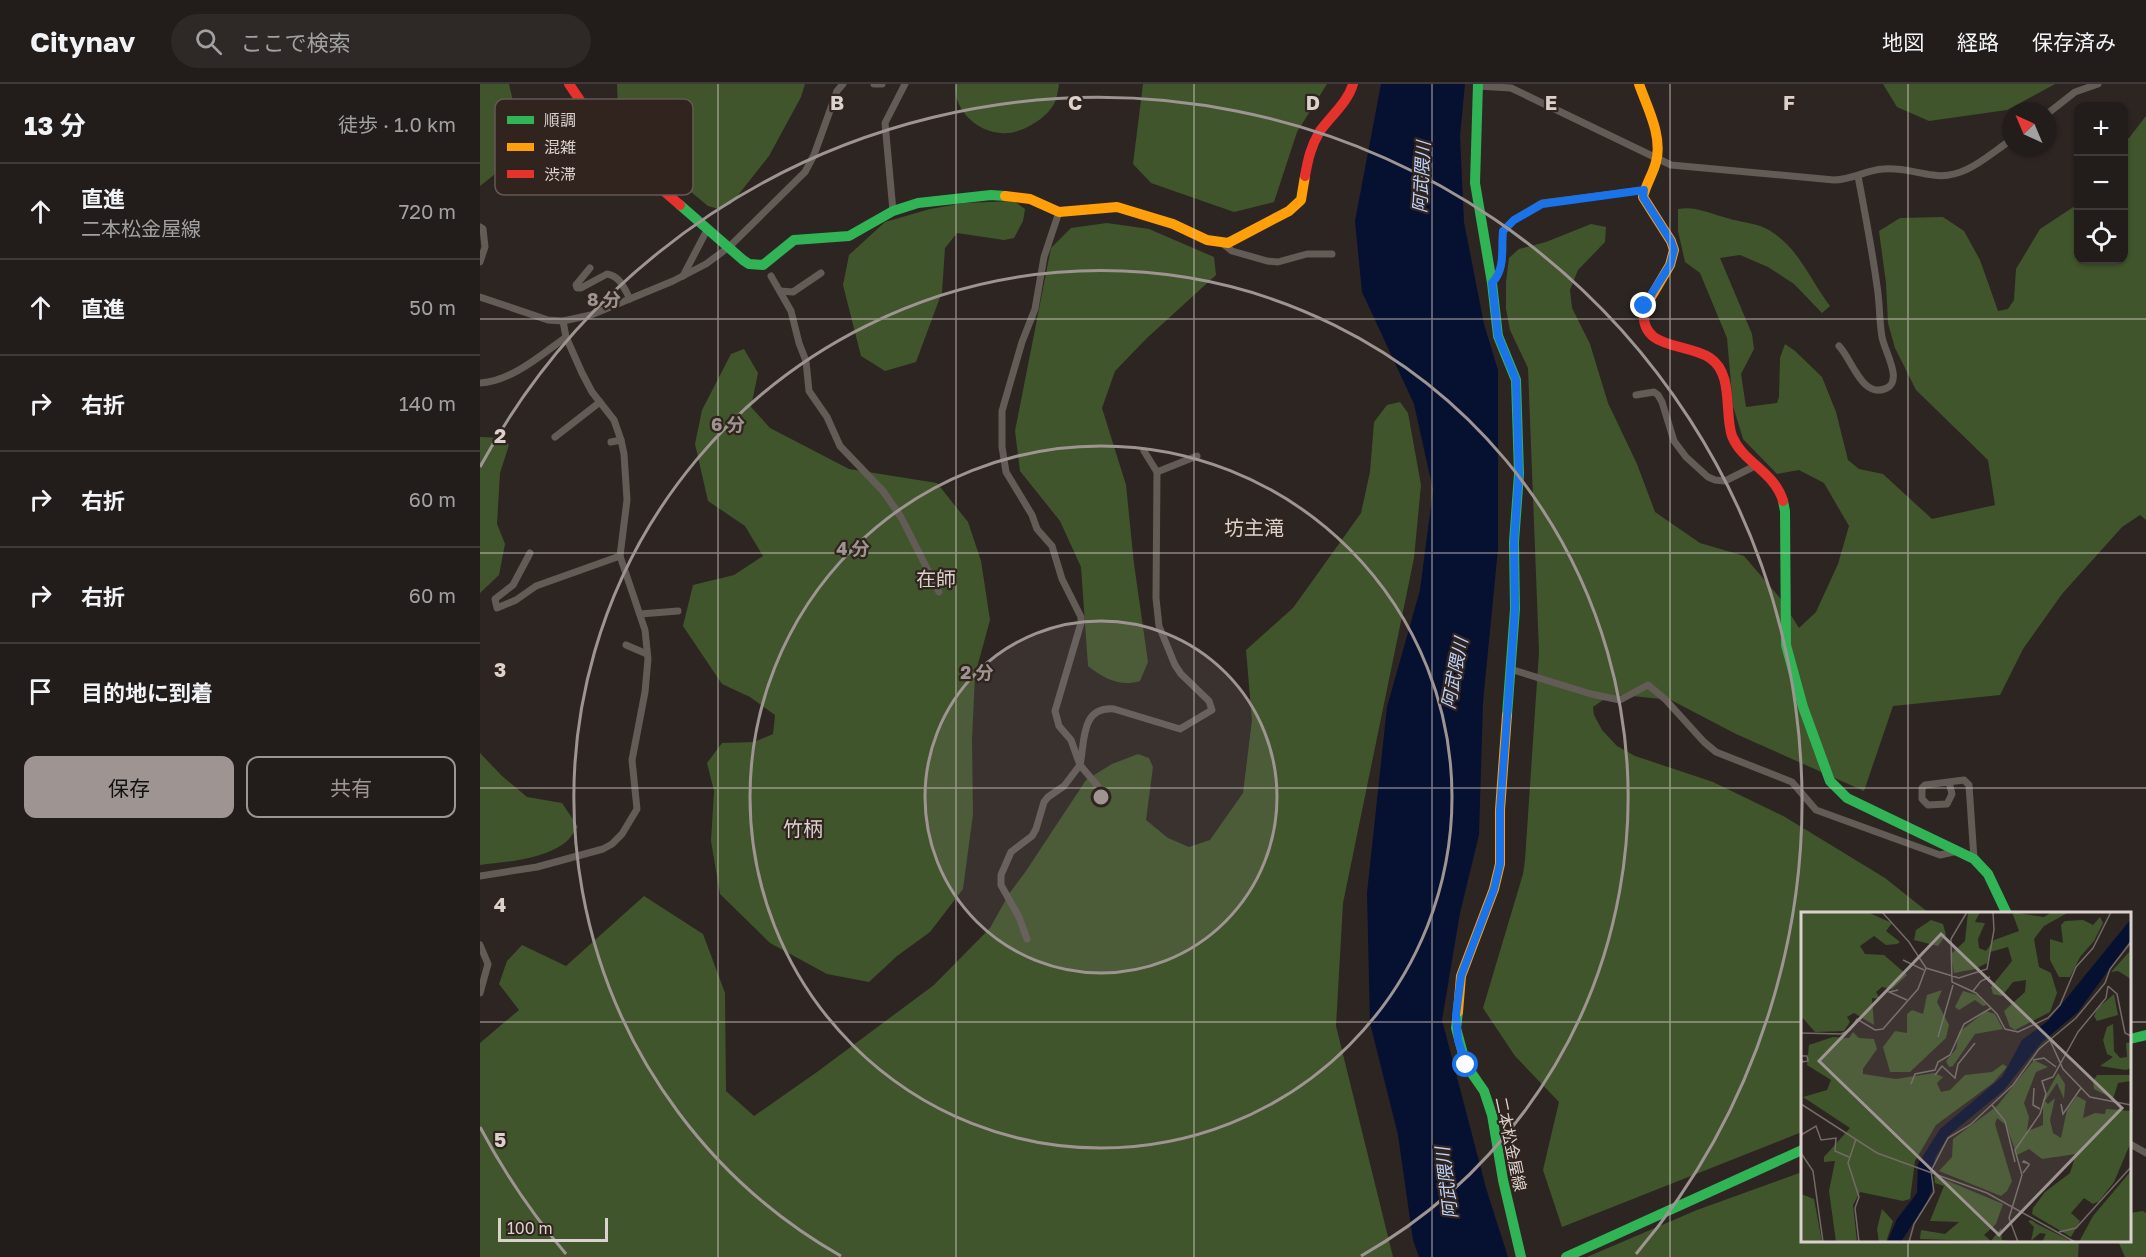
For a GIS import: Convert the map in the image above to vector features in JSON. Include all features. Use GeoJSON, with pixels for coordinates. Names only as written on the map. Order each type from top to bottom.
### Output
{"type":"FeatureCollection","features":[{"type":"Feature","properties":{"kind":"street"},"geometry":{"type":"LineString","coordinates":[[569,84],[579,99]]}},
{"type":"Feature","properties":{"kind":"street"},"geometry":{"type":"LineString","coordinates":[[480,297],[548,320],[563,321],[591,315],[706,264],[729,247],[805,172],[814,155],[837,91],[843,84]]}},
{"type":"Feature","properties":{"kind":"street"},"geometry":{"type":"LineString","coordinates":[[874,84],[882,84]]}},
{"type":"Feature","properties":{"kind":"street"},"geometry":{"type":"LineString","coordinates":[[893,211],[885,123],[905,84]]}},
{"type":"Feature","properties":{"kind":"street"},"geometry":{"type":"LineString","coordinates":[[667,195],[749,264],[757,266],[763,265],[794,240],[849,236],[893,211],[918,203],[991,195],[1030,199],[1059,212],[1117,207],[1173,225],[1207,240],[1228,243],[1289,211],[1301,200],[1310,149],[1321,130],[1351,92],[1353,84]]}},
{"type":"Feature","properties":{"kind":"street"},"geometry":{"type":"LineString","coordinates":[[1639,84],[1655,133],[1658,154],[1643,197],[1671,241],[1674,250],[1670,265],[1644,306],[1642,314],[1644,324],[1650,334],[1662,342],[1704,355],[1716,365],[1724,378],[1729,426],[1733,439],[1740,450],[1775,483],[1783,500],[1786,645],[1803,707],[1826,767],[1827,777],[1839,793],[1846,798],[1974,859],[1988,874],[2006,912]]}},
{"type":"Feature","properties":{"kind":"street"},"geometry":{"type":"LineString","coordinates":[[2056,107],[2075,92],[2098,84]]}},
{"type":"Feature","properties":{"kind":"street"},"geometry":{"type":"LineString","coordinates":[[1477,85],[1511,88],[1657,159],[1683,167],[1834,180],[1845,180],[1881,169],[1914,170],[1931,175],[1947,176],[1972,167],[2002,147]]}},
{"type":"Feature","properties":{"kind":"street","name":"二本松金屋線"},"geometry":{"type":"LineString","coordinates":[[1477,85],[1478,129],[1475,183],[1492,283],[1498,336],[1516,380],[1519,474],[1514,542],[1515,609],[1500,810],[1500,864],[1494,889],[1461,976],[1456,1028],[1466,1065],[1484,1091],[1492,1116],[1503,1180],[1521,1257]]}},
{"type":"Feature","properties":{"kind":"street"},"geometry":{"type":"LineString","coordinates":[[1839,346],[1846,353],[1865,384],[1878,390],[1891,384],[1894,376],[1893,368],[1884,349],[1876,281],[1858,176]]}},
{"type":"Feature","properties":{"kind":"street"},"geometry":{"type":"LineString","coordinates":[[1492,283],[1502,266],[1503,231],[1506,226],[1522,215],[1542,204],[1644,190]]}},
{"type":"Feature","properties":{"kind":"street"},"geometry":{"type":"LineString","coordinates":[[1059,212],[1044,257],[1035,309],[1022,342],[1002,411],[1002,447],[1006,472],[1032,515],[1037,529],[1052,546],[1062,579],[1081,617],[1080,633],[1055,711],[1059,726],[1071,740],[1080,765],[1101,790]]}},
{"type":"Feature","properties":{"kind":"street"},"geometry":{"type":"LineString","coordinates":[[480,227],[483,229],[485,247],[480,262]]}},
{"type":"Feature","properties":{"kind":"street"},"geometry":{"type":"LineString","coordinates":[[683,276],[707,230]]}},
{"type":"Feature","properties":{"kind":"street"},"geometry":{"type":"LineString","coordinates":[[1222,243],[1232,251],[1267,261],[1278,262],[1307,254],[1332,254]]}},
{"type":"Feature","properties":{"kind":"street"},"geometry":{"type":"LineString","coordinates":[[590,268],[576,285],[577,288],[610,274],[618,278],[630,299]]}},
{"type":"Feature","properties":{"kind":"street"},"geometry":{"type":"LineString","coordinates":[[780,291],[793,292],[820,273]]}},
{"type":"Feature","properties":{"kind":"street"},"geometry":{"type":"LineString","coordinates":[[771,276],[791,311],[806,361],[810,391],[827,417],[840,446],[883,491],[902,517],[939,592]]}},
{"type":"Feature","properties":{"kind":"street"},"geometry":{"type":"LineString","coordinates":[[480,876],[537,867],[603,849],[622,834],[637,809],[632,759],[645,692],[647,654],[645,630],[620,556],[627,500],[624,454],[614,420],[582,373],[566,337],[563,321]]}},
{"type":"Feature","properties":{"kind":"street"},"geometry":{"type":"LineString","coordinates":[[480,383],[515,372],[566,337]]}},
{"type":"Feature","properties":{"kind":"street"},"geometry":{"type":"LineString","coordinates":[[1636,395],[1654,392],[1658,395],[1674,441],[1686,457],[1708,477],[1725,482],[1757,465]]}},
{"type":"Feature","properties":{"kind":"street"},"geometry":{"type":"LineString","coordinates":[[555,437],[600,402]]}},
{"type":"Feature","properties":{"kind":"street"},"geometry":{"type":"LineString","coordinates":[[611,442],[621,440]]}},
{"type":"Feature","properties":{"kind":"street"},"geometry":{"type":"LineString","coordinates":[[1027,939],[1019,917],[1001,885],[1001,875],[1011,852],[1032,836],[1048,796],[1064,786],[1080,765],[1084,732],[1096,712],[1105,708],[1180,729],[1212,710],[1209,700],[1181,674],[1175,665],[1159,626],[1156,598],[1157,472],[1144,451]]}},
{"type":"Feature","properties":{"kind":"street"},"geometry":{"type":"LineString","coordinates":[[1157,472],[1197,456]]}},
{"type":"Feature","properties":{"kind":"street"},"geometry":{"type":"LineString","coordinates":[[530,553],[513,585],[495,599],[497,608],[516,600],[536,586],[620,556]]}},
{"type":"Feature","properties":{"kind":"street"},"geometry":{"type":"LineString","coordinates":[[640,614],[678,611]]}},
{"type":"Feature","properties":{"kind":"street"},"geometry":{"type":"LineString","coordinates":[[626,645],[647,654]]}},
{"type":"Feature","properties":{"kind":"street"},"geometry":{"type":"LineString","coordinates":[[1510,669],[1591,694],[1620,700],[1648,686],[1665,699],[1716,752],[1792,782],[1816,810],[1940,855],[1959,851]]}},
{"type":"Feature","properties":{"kind":"street"},"geometry":{"type":"LineString","coordinates":[[1949,782],[1952,794],[1947,804],[1925,803],[1922,799],[1922,788],[1925,785],[1964,780],[1969,785],[1974,859]]}},
{"type":"Feature","properties":{"kind":"street"},"geometry":{"type":"LineString","coordinates":[[480,945],[488,964],[480,993]]}},
{"type":"Feature","properties":{"kind":"street"},"geometry":{"type":"LineString","coordinates":[[2131,1039],[2146,1035]]}},
{"type":"Feature","properties":{"kind":"street"},"geometry":{"type":"LineString","coordinates":[[2131,1145],[2146,1153]]}},
{"type":"Feature","properties":{"kind":"street"},"geometry":{"type":"LineString","coordinates":[[1566,1257],[1801,1151]]}},
{"type":"Feature","properties":{"kind":"green space"},"geometry":{"type":"Polygon","coordinates":[[[480,84],[509,84],[512,99],[495,99],[495,174],[480,186],[480,84]]]}},
{"type":"Feature","properties":{"kind":"green space"},"geometry":{"type":"Polygon","coordinates":[[[617,84],[805,84],[801,97],[769,156],[731,204],[719,209],[708,206],[693,194],[693,99],[618,99],[617,84]]]}},
{"type":"Feature","properties":{"kind":"green space"},"geometry":{"type":"Polygon","coordinates":[[[956,84],[1059,84],[1055,102],[1039,120],[1024,129],[1001,133],[983,128],[968,118],[958,102],[956,84]]]}},
{"type":"Feature","properties":{"kind":"green space"},"geometry":{"type":"Polygon","coordinates":[[[1143,84],[1327,84],[1297,132],[1274,202],[1234,212],[1151,183],[1133,164],[1143,84]]]}},
{"type":"Feature","properties":{"kind":"green space"},"geometry":{"type":"Polygon","coordinates":[[[1883,84],[2055,84],[2022,102],[2002,102],[2002,111],[1929,121],[1897,107],[1883,84]]]}},
{"type":"Feature","properties":{"kind":"green space"},"geometry":{"type":"Polygon","coordinates":[[[2146,116],[2146,520],[2140,515],[2122,527],[2062,594],[2023,649],[2000,695],[1893,706],[1864,791],[1736,734],[1671,700],[1622,695],[1603,700],[1593,707],[1594,715],[1602,730],[1617,746],[1635,756],[1713,782],[1785,817],[1885,878],[1928,912],[1801,912],[1801,1132],[1562,1227],[1543,1170],[1559,1102],[1515,1056],[1483,1008],[1523,874],[1539,652],[1528,368],[1510,330],[1506,309],[1509,258],[1519,249],[1546,242],[1591,224],[1606,227],[1605,242],[1578,270],[1570,290],[1572,308],[1590,344],[1608,403],[1637,464],[1655,512],[1700,543],[1744,556],[1780,598],[1799,628],[1816,612],[1838,564],[1849,526],[1824,483],[1799,470],[1777,474],[1743,439],[1733,406],[1727,338],[1700,273],[1685,262],[1678,231],[1678,209],[1697,209],[1758,225],[1778,236],[1803,264],[1830,306],[1822,313],[1794,284],[1768,267],[1740,255],[1720,258],[1752,334],[1754,349],[1741,374],[1746,407],[1777,403],[1780,358],[1785,344],[1822,377],[1836,412],[1848,460],[1859,469],[1883,474],[1932,519],[1995,505],[1988,460],[1916,390],[1895,348],[1888,323],[1886,283],[1879,231],[1900,218],[1943,217],[1964,231],[1980,260],[1998,311],[2008,309],[2014,300],[2016,269],[2040,229],[2074,207],[2074,264],[2128,264],[2128,138],[2146,116]]]}},
{"type":"Feature","properties":{"kind":"green space"},"geometry":{"type":"Polygon","coordinates":[[[1014,201],[1025,209],[1023,221],[1014,238],[1004,240],[957,233],[945,248],[942,292],[916,362],[885,371],[861,356],[843,285],[849,255],[885,222],[930,209],[964,203],[1014,201]]]}},
{"type":"Feature","properties":{"kind":"green space"},"geometry":{"type":"Polygon","coordinates":[[[1107,223],[1149,229],[1214,257],[1216,275],[1147,338],[1115,371],[1102,408],[1126,485],[1134,564],[1148,662],[1140,681],[1133,683],[1106,678],[1088,666],[1081,567],[1060,521],[1020,471],[1015,431],[1051,248],[1071,228],[1107,223]]]}},
{"type":"Feature","properties":{"kind":"green space"},"geometry":{"type":"Polygon","coordinates":[[[744,349],[758,373],[751,407],[770,428],[849,469],[937,483],[968,522],[981,561],[990,620],[975,675],[972,740],[973,814],[963,889],[930,932],[897,956],[869,982],[827,974],[770,943],[720,894],[711,841],[714,791],[707,763],[722,743],[754,742],[773,734],[775,715],[750,697],[722,684],[683,626],[693,585],[734,575],[763,556],[745,526],[708,501],[695,444],[702,410],[731,354],[744,349]]]}},
{"type":"Feature","properties":{"kind":"green space"},"geometry":{"type":"Polygon","coordinates":[[[1400,402],[1408,413],[1421,485],[1414,558],[1343,903],[1336,1026],[1393,1257],[480,1257],[480,1043],[519,1010],[499,984],[507,961],[522,945],[566,966],[644,896],[703,934],[725,993],[726,1091],[754,1116],[934,985],[990,928],[1009,894],[1086,780],[1112,764],[1138,754],[1149,758],[1153,767],[1146,820],[1168,838],[1189,847],[1210,840],[1243,793],[1252,720],[1246,650],[1293,608],[1361,513],[1370,472],[1374,422],[1387,405],[1400,402]]]}},
{"type":"Feature","properties":{"kind":"green space"},"geometry":{"type":"Polygon","coordinates":[[[480,437],[504,438],[509,445],[500,473],[497,524],[505,544],[499,575],[480,593],[480,437]]]}},
{"type":"Feature","properties":{"kind":"green space"},"geometry":{"type":"Polygon","coordinates":[[[480,753],[527,797],[562,803],[578,827],[568,840],[557,848],[536,856],[480,865],[480,753]]]}},
{"type":"Feature","properties":{"kind":"green space"},"geometry":{"type":"Polygon","coordinates":[[[1801,1172],[1801,1242],[2079,1242],[2078,1257],[1587,1257],[1697,1210],[1801,1172]]]}},
{"type":"Feature","properties":{"kind":"green space"},"geometry":{"type":"Polygon","coordinates":[[[2143,1211],[2146,1213],[2146,1257],[2125,1257],[2118,1242],[2131,1242],[2131,1213],[2143,1211]]]}},
{"type":"Feature","properties":{"kind":"water","name":"阿武隈川"},"geometry":{"type":"Polygon","coordinates":[[[1381,84],[1465,84],[1460,136],[1464,222],[1484,324],[1498,370],[1498,549],[1483,702],[1479,835],[1460,913],[1442,1020],[1486,1188],[1508,1257],[1419,1257],[1413,1240],[1398,1135],[1370,1023],[1367,893],[1387,707],[1420,590],[1433,490],[1414,404],[1362,292],[1355,221],[1381,84]]]}},
{"type":"Feature","properties":{"kind":"traffic: fast"},"geometry":{"type":"LineString","coordinates":[[1478,84],[1475,183],[1492,283],[1498,336],[1516,380],[1519,474],[1514,542],[1515,609],[1507,715]]}},
{"type":"Feature","properties":{"kind":"traffic: fast"},"geometry":{"type":"LineString","coordinates":[[680,205],[743,260],[749,264],[763,265],[794,240],[849,236],[893,211],[918,203],[991,195],[1005,196]]}},
{"type":"Feature","properties":{"kind":"traffic: fast"},"geometry":{"type":"LineString","coordinates":[[1783,501],[1786,645],[1803,707],[1830,781],[1847,798],[1974,859],[1988,874],[2006,912]]}},
{"type":"Feature","properties":{"kind":"traffic: fast"},"geometry":{"type":"LineString","coordinates":[[1458,1012],[1456,1028],[1466,1065],[1484,1091],[1492,1115],[1503,1180],[1521,1257]]}},
{"type":"Feature","properties":{"kind":"traffic: fast"},"geometry":{"type":"LineString","coordinates":[[2131,1039],[2146,1035]]}},
{"type":"Feature","properties":{"kind":"traffic: fast"},"geometry":{"type":"LineString","coordinates":[[1566,1257],[1801,1150]]}},
{"type":"Feature","properties":{"kind":"traffic: slow"},"geometry":{"type":"LineString","coordinates":[[1639,84],[1656,132],[1658,152],[1643,197],[1671,241],[1674,250],[1670,265],[1644,309]]}},
{"type":"Feature","properties":{"kind":"traffic: slow"},"geometry":{"type":"LineString","coordinates":[[1005,196],[1030,199],[1059,212],[1117,207],[1173,224],[1207,240],[1228,243],[1289,211],[1301,200],[1305,176]]}},
{"type":"Feature","properties":{"kind":"traffic: slow"},"geometry":{"type":"LineString","coordinates":[[1458,1012],[1461,976],[1494,889],[1500,864],[1500,810],[1507,715]]}},
{"type":"Feature","properties":{"kind":"traffic: jam"},"geometry":{"type":"LineString","coordinates":[[569,84],[579,99]]}},
{"type":"Feature","properties":{"kind":"traffic: jam"},"geometry":{"type":"LineString","coordinates":[[1305,176],[1310,153],[1320,131],[1343,103],[1353,84]]}},
{"type":"Feature","properties":{"kind":"traffic: jam"},"geometry":{"type":"LineString","coordinates":[[668,195],[680,205]]}},
{"type":"Feature","properties":{"kind":"traffic: jam"},"geometry":{"type":"LineString","coordinates":[[1644,309],[1644,323],[1656,339],[1700,353],[1718,365],[1727,394],[1732,436],[1743,453],[1773,482],[1783,501]]}},
{"type":"Feature","properties":{"kind":"district","name":"坊主滝"},"geometry":{"type":"Point","coordinates":[1254,527]}},
{"type":"Feature","properties":{"kind":"district","name":"在師"},"geometry":{"type":"Point","coordinates":[936,578]}},
{"type":"Feature","properties":{"kind":"district","name":"竹柄"},"geometry":{"type":"Point","coordinates":[803,828]}},
{"type":"Feature","properties":{"kind":"route"},"geometry":{"type":"LineString","coordinates":[[1466,1065],[1458,1040],[1456,1015],[1461,976],[1494,889],[1500,864],[1500,810],[1515,609],[1514,542],[1519,474],[1516,380],[1498,336],[1492,283],[1502,266],[1503,231],[1514,220],[1542,204],[1644,190],[1643,197],[1671,241],[1674,250],[1670,265],[1644,306]]}}]}
